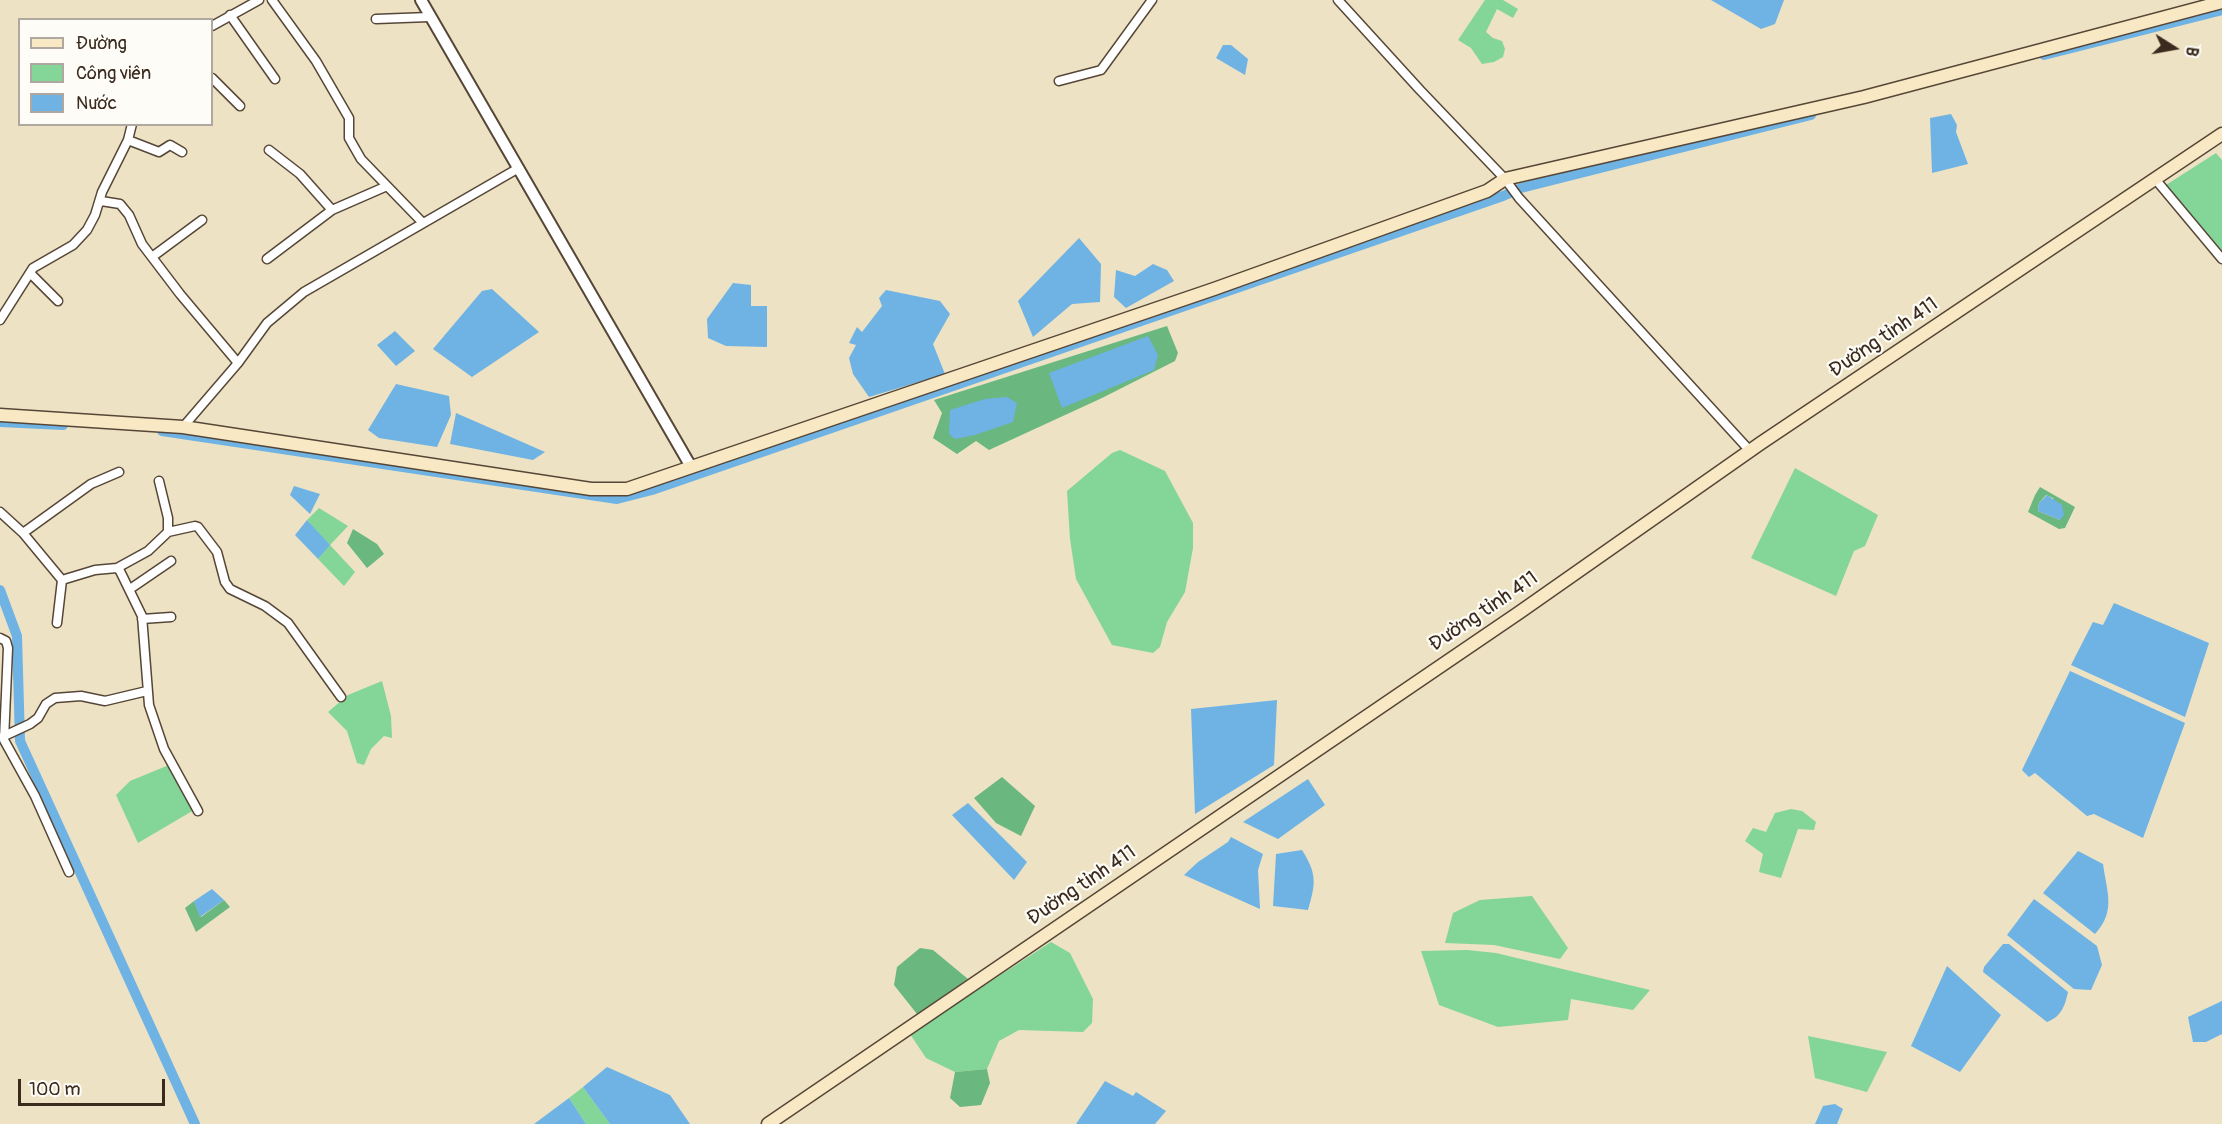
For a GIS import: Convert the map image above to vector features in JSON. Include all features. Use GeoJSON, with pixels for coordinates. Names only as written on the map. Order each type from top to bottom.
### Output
{"type":"FeatureCollection","features":[{"type":"Feature","properties":{"kind":"main road"},"geometry":{"type":"LineString","coordinates":[[0,415],[183,427],[591,489],[627,489],[690,465],[1214,289],[1487,191],[1506,179],[1864,97],[2222,2]]}},
{"type":"Feature","properties":{"kind":"main road","name":"Đường tỉnh 411"},"geometry":{"type":"LineString","coordinates":[[768,1124],[1781,430],[2222,134]]}},
{"type":"Feature","properties":{"kind":"street"},"geometry":{"type":"LineString","coordinates":[[213,25],[259,0]]}},
{"type":"Feature","properties":{"kind":"street"},"geometry":{"type":"LineString","coordinates":[[272,0],[316,61],[349,118],[349,138],[361,159],[422,222]]}},
{"type":"Feature","properties":{"kind":"street"},"geometry":{"type":"LineString","coordinates":[[421,0],[690,465]]}},
{"type":"Feature","properties":{"kind":"street"},"geometry":{"type":"LineString","coordinates":[[1059,81],[1101,70],[1152,0]]}},
{"type":"Feature","properties":{"kind":"street"},"geometry":{"type":"LineString","coordinates":[[1338,0],[1420,90],[1506,179],[1519,198],[1751,452]]}},
{"type":"Feature","properties":{"kind":"street"},"geometry":{"type":"LineString","coordinates":[[230,15],[275,79]]}},
{"type":"Feature","properties":{"kind":"street"},"geometry":{"type":"LineString","coordinates":[[376,19],[429,16]]}},
{"type":"Feature","properties":{"kind":"street"},"geometry":{"type":"LineString","coordinates":[[213,79],[240,106]]}},
{"type":"Feature","properties":{"kind":"street"},"geometry":{"type":"LineString","coordinates":[[0,320],[37,265],[80,239],[92,221],[101,201],[102,192],[128,140],[132,126]]}},
{"type":"Feature","properties":{"kind":"street"},"geometry":{"type":"LineString","coordinates":[[128,140],[159,152],[170,145],[182,152]]}},
{"type":"Feature","properties":{"kind":"street"},"geometry":{"type":"LineString","coordinates":[[268,150],[300,174],[332,210]]}},
{"type":"Feature","properties":{"kind":"street"},"geometry":{"type":"LineString","coordinates":[[183,427],[238,363],[267,323],[304,292],[517,169]]}},
{"type":"Feature","properties":{"kind":"street"},"geometry":{"type":"LineString","coordinates":[[2156,180],[2222,259]]}},
{"type":"Feature","properties":{"kind":"street"},"geometry":{"type":"LineString","coordinates":[[267,259],[332,210],[387,186]]}},
{"type":"Feature","properties":{"kind":"street"},"geometry":{"type":"LineString","coordinates":[[101,201],[120,204],[126,209],[142,244],[238,363]]}},
{"type":"Feature","properties":{"kind":"street"},"geometry":{"type":"LineString","coordinates":[[152,257],[202,220]]}},
{"type":"Feature","properties":{"kind":"street"},"geometry":{"type":"LineString","coordinates":[[30,273],[58,301]]}},
{"type":"Feature","properties":{"kind":"street"},"geometry":{"type":"LineString","coordinates":[[23,533],[91,484],[119,472]]}},
{"type":"Feature","properties":{"kind":"street"},"geometry":{"type":"LineString","coordinates":[[159,481],[168,518],[168,532]]}},
{"type":"Feature","properties":{"kind":"street"},"geometry":{"type":"LineString","coordinates":[[0,512],[23,533],[62,580],[57,623]]}},
{"type":"Feature","properties":{"kind":"street"},"geometry":{"type":"LineString","coordinates":[[62,580],[94,570],[117,568],[148,551],[168,532],[198,527],[217,552],[225,582],[230,589],[265,606],[288,623],[341,697]]}},
{"type":"Feature","properties":{"kind":"street"},"geometry":{"type":"LineString","coordinates":[[130,589],[171,561]]}},
{"type":"Feature","properties":{"kind":"street"},"geometry":{"type":"LineString","coordinates":[[117,568],[130,589],[142,620],[149,705],[164,748],[198,811]]}},
{"type":"Feature","properties":{"kind":"street"},"geometry":{"type":"LineString","coordinates":[[142,620],[171,617]]}},
{"type":"Feature","properties":{"kind":"street"},"geometry":{"type":"LineString","coordinates":[[0,638],[6,641],[8,648],[2,738],[35,796],[69,872]]}},
{"type":"Feature","properties":{"kind":"street"},"geometry":{"type":"LineString","coordinates":[[2,738],[38,718],[46,704],[55,698],[81,696],[105,701],[147,691]]}},
{"type":"Feature","properties":{"kind":"green space"},"geometry":{"type":"Polygon","coordinates":[[[1485,0],[1503,0],[1518,9],[1513,18],[1497,9],[1486,32],[1502,41],[1505,49],[1503,57],[1494,62],[1482,64],[1471,48],[1458,40],[1485,0]]]}},
{"type":"Feature","properties":{"kind":"green space"},"geometry":{"type":"Polygon","coordinates":[[[2216,153],[2222,160],[2222,251],[2166,185],[2216,153]]]}},
{"type":"Feature","properties":{"kind":"green space"},"geometry":{"type":"Polygon","coordinates":[[[1167,326],[1178,353],[1175,361],[1102,398],[989,450],[976,441],[957,454],[933,438],[942,413],[934,400],[1167,326]]]}},
{"type":"Feature","properties":{"kind":"green space"},"geometry":{"type":"Polygon","coordinates":[[[1120,450],[1165,471],[1193,523],[1193,548],[1185,592],[1167,622],[1160,647],[1153,653],[1112,645],[1076,579],[1070,539],[1067,491],[1112,453],[1120,450]]]}},
{"type":"Feature","properties":{"kind":"green space"},"geometry":{"type":"Polygon","coordinates":[[[1795,468],[1878,515],[1865,546],[1854,551],[1836,596],[1751,558],[1795,468]]]}},
{"type":"Feature","properties":{"kind":"green space"},"geometry":{"type":"Polygon","coordinates":[[[2040,487],[2075,507],[2065,528],[2059,529],[2028,512],[2040,487]],[[2046,495],[2039,503],[2038,511],[2060,520],[2053,498],[2046,495]]]}},
{"type":"Feature","properties":{"kind":"green space"},"geometry":{"type":"Polygon","coordinates":[[[319,508],[348,526],[330,545],[355,572],[344,586],[318,559],[329,545],[307,520],[319,508]]]}},
{"type":"Feature","properties":{"kind":"green space"},"geometry":{"type":"Polygon","coordinates":[[[353,529],[377,544],[384,554],[367,568],[347,543],[353,529]]]}},
{"type":"Feature","properties":{"kind":"green space"},"geometry":{"type":"Polygon","coordinates":[[[382,681],[391,716],[392,738],[384,736],[371,749],[364,765],[357,763],[347,731],[328,712],[348,695],[382,681]]]}},
{"type":"Feature","properties":{"kind":"green space"},"geometry":{"type":"Polygon","coordinates":[[[169,765],[194,810],[138,843],[116,795],[130,781],[169,765]]]}},
{"type":"Feature","properties":{"kind":"green space"},"geometry":{"type":"Polygon","coordinates":[[[1002,777],[1035,806],[1021,836],[996,823],[974,798],[1002,777]]]}},
{"type":"Feature","properties":{"kind":"green space"},"geometry":{"type":"Polygon","coordinates":[[[1791,809],[1802,811],[1816,822],[1814,830],[1798,829],[1781,878],[1759,872],[1763,854],[1745,841],[1753,828],[1766,832],[1775,813],[1791,809]]]}},
{"type":"Feature","properties":{"kind":"green space"},"geometry":{"type":"Polygon","coordinates":[[[1532,896],[1568,948],[1560,959],[1494,945],[1445,943],[1453,913],[1480,900],[1532,896]]]}},
{"type":"Feature","properties":{"kind":"green space"},"geometry":{"type":"Polygon","coordinates":[[[224,900],[230,907],[196,932],[185,908],[194,901],[201,917],[224,900]]]}},
{"type":"Feature","properties":{"kind":"green space"},"geometry":{"type":"Polygon","coordinates":[[[1051,942],[1070,953],[1093,999],[1092,1023],[1083,1032],[1019,1030],[999,1041],[987,1069],[955,1072],[926,1058],[910,1034],[1051,942]]]}},
{"type":"Feature","properties":{"kind":"green space"},"geometry":{"type":"Polygon","coordinates":[[[920,948],[933,950],[968,979],[917,1014],[894,985],[897,967],[920,948]]]}},
{"type":"Feature","properties":{"kind":"green space"},"geometry":{"type":"Polygon","coordinates":[[[1467,950],[1496,953],[1650,990],[1633,1010],[1571,999],[1568,1020],[1498,1027],[1439,1005],[1421,951],[1467,950]]]}},
{"type":"Feature","properties":{"kind":"green space"},"geometry":{"type":"Polygon","coordinates":[[[1808,1036],[1887,1052],[1867,1092],[1815,1078],[1808,1036]]]}},
{"type":"Feature","properties":{"kind":"green space"},"geometry":{"type":"Polygon","coordinates":[[[987,1069],[990,1083],[981,1105],[960,1107],[950,1098],[955,1072],[987,1069]]]}},
{"type":"Feature","properties":{"kind":"green space"},"geometry":{"type":"Polygon","coordinates":[[[583,1087],[610,1124],[586,1124],[569,1098],[583,1087]]]}},
{"type":"Feature","properties":{"kind":"water"},"geometry":{"type":"Polygon","coordinates":[[[1711,0],[1784,0],[1775,24],[1761,29],[1711,0]]]}},
{"type":"Feature","properties":{"kind":"water"},"geometry":{"type":"Polygon","coordinates":[[[1223,45],[1231,45],[1248,59],[1245,75],[1216,58],[1223,45]]]}},
{"type":"Feature","properties":{"kind":"water"},"geometry":{"type":"Polygon","coordinates":[[[1951,114],[1957,125],[1956,132],[1968,164],[1932,173],[1930,118],[1951,114]]]}},
{"type":"Feature","properties":{"kind":"water"},"geometry":{"type":"Polygon","coordinates":[[[1079,238],[1101,264],[1100,302],[1072,304],[1033,337],[1018,301],[1079,238]]]}},
{"type":"Feature","properties":{"kind":"water"},"geometry":{"type":"Polygon","coordinates":[[[1153,264],[1167,270],[1174,281],[1126,308],[1114,297],[1116,270],[1135,276],[1153,264]]]}},
{"type":"Feature","properties":{"kind":"water"},"geometry":{"type":"Polygon","coordinates":[[[733,283],[751,285],[751,306],[767,306],[767,347],[726,346],[708,338],[707,319],[733,283]]]}},
{"type":"Feature","properties":{"kind":"water"},"geometry":{"type":"Polygon","coordinates":[[[492,289],[539,332],[472,377],[433,349],[482,291],[492,289]]]}},
{"type":"Feature","properties":{"kind":"water"},"geometry":{"type":"Polygon","coordinates":[[[886,290],[940,301],[950,314],[933,344],[945,374],[869,397],[853,374],[849,358],[856,345],[849,343],[857,327],[862,332],[882,306],[879,298],[886,290]]]}},
{"type":"Feature","properties":{"kind":"water"},"geometry":{"type":"Polygon","coordinates":[[[395,331],[415,351],[396,366],[377,345],[395,331]]]}},
{"type":"Feature","properties":{"kind":"water"},"geometry":{"type":"Polygon","coordinates":[[[1148,336],[1158,355],[1154,370],[1062,408],[1049,373],[1148,336]]]}},
{"type":"Feature","properties":{"kind":"water"},"geometry":{"type":"Polygon","coordinates":[[[396,384],[449,396],[451,415],[437,447],[379,438],[368,430],[396,384]]]}},
{"type":"Feature","properties":{"kind":"water"},"geometry":{"type":"Polygon","coordinates":[[[1007,397],[1017,403],[1013,422],[955,439],[949,434],[950,410],[985,399],[1007,397]]]}},
{"type":"Feature","properties":{"kind":"water"},"geometry":{"type":"Polygon","coordinates":[[[456,413],[545,452],[533,460],[450,444],[456,413]]]}},
{"type":"Feature","properties":{"kind":"water"},"geometry":{"type":"Polygon","coordinates":[[[294,486],[320,494],[310,514],[290,495],[294,486]]]}},
{"type":"Feature","properties":{"kind":"water"},"geometry":{"type":"Polygon","coordinates":[[[2047,495],[2062,505],[2064,515],[2060,520],[2038,511],[2039,503],[2047,495]]]}},
{"type":"Feature","properties":{"kind":"water"},"geometry":{"type":"Polygon","coordinates":[[[307,520],[330,545],[318,559],[295,535],[307,520]]]}},
{"type":"Feature","properties":{"kind":"water"},"geometry":{"type":"Polygon","coordinates":[[[2114,603],[2209,643],[2185,717],[2071,665],[2093,622],[2103,625],[2114,603]]]}},
{"type":"Feature","properties":{"kind":"water"},"geometry":{"type":"Polygon","coordinates":[[[2070,671],[2185,723],[2143,838],[2094,814],[2087,816],[2035,773],[2029,777],[2022,770],[2070,671]]]}},
{"type":"Feature","properties":{"kind":"water"},"geometry":{"type":"Polygon","coordinates":[[[1277,700],[1274,765],[1195,814],[1191,709],[1277,700]]]}},
{"type":"Feature","properties":{"kind":"water"},"geometry":{"type":"Polygon","coordinates":[[[1308,779],[1325,805],[1278,839],[1243,822],[1308,779]]]}},
{"type":"Feature","properties":{"kind":"water"},"geometry":{"type":"Polygon","coordinates":[[[968,803],[1027,862],[1014,880],[952,815],[968,803]]]}},
{"type":"Feature","properties":{"kind":"water"},"geometry":{"type":"Polygon","coordinates":[[[1231,837],[1263,854],[1258,870],[1260,909],[1184,875],[1198,862],[1228,842],[1231,837]]]}},
{"type":"Feature","properties":{"kind":"water"},"geometry":{"type":"Polygon","coordinates":[[[1302,850],[1314,879],[1308,910],[1273,906],[1276,854],[1302,850]]]}},
{"type":"Feature","properties":{"kind":"water"},"geometry":{"type":"Polygon","coordinates":[[[2078,851],[2103,864],[2108,909],[2102,926],[2095,934],[2043,893],[2078,851]]]}},
{"type":"Feature","properties":{"kind":"water"},"geometry":{"type":"Polygon","coordinates":[[[212,889],[224,900],[200,917],[194,901],[212,889]]]}},
{"type":"Feature","properties":{"kind":"water"},"geometry":{"type":"Polygon","coordinates":[[[2034,899],[2097,946],[2102,965],[2091,990],[2074,989],[2007,935],[2034,899]]]}},
{"type":"Feature","properties":{"kind":"water"},"geometry":{"type":"Polygon","coordinates":[[[2003,944],[2009,944],[2068,992],[2064,1006],[2056,1017],[2047,1022],[1983,972],[1984,967],[2003,944]]]}},
{"type":"Feature","properties":{"kind":"water"},"geometry":{"type":"Polygon","coordinates":[[[1947,966],[2001,1015],[1960,1072],[1911,1046],[1947,966]]]}},
{"type":"Feature","properties":{"kind":"water"},"geometry":{"type":"Polygon","coordinates":[[[2222,1001],[2222,1034],[2206,1042],[2193,1042],[2188,1017],[2222,1001]]]}},
{"type":"Feature","properties":{"kind":"water"},"geometry":{"type":"Polygon","coordinates":[[[607,1067],[670,1095],[690,1124],[610,1124],[583,1087],[607,1067]]]}},
{"type":"Feature","properties":{"kind":"water"},"geometry":{"type":"Polygon","coordinates":[[[1105,1081],[1133,1096],[1136,1092],[1166,1111],[1155,1124],[1076,1124],[1105,1081]]]}},
{"type":"Feature","properties":{"kind":"water"},"geometry":{"type":"Polygon","coordinates":[[[569,1098],[586,1124],[534,1124],[569,1098]]]}},
{"type":"Feature","properties":{"kind":"water"},"geometry":{"type":"Polygon","coordinates":[[[1835,1104],[1843,1109],[1837,1124],[1815,1124],[1823,1106],[1835,1104]]]}},
{"type":"Feature","properties":{"kind":"waterway"},"geometry":{"type":"LineString","coordinates":[[2044,55],[2222,10]]}},
{"type":"Feature","properties":{"kind":"waterway"},"geometry":{"type":"LineString","coordinates":[[162,431],[617,499],[652,490],[1521,188],[1811,115]]}},
{"type":"Feature","properties":{"kind":"waterway"},"geometry":{"type":"LineString","coordinates":[[0,422],[63,425]]}},
{"type":"Feature","properties":{"kind":"waterway"},"geometry":{"type":"LineString","coordinates":[[0,590],[17,636],[20,741],[195,1124]]}}]}
